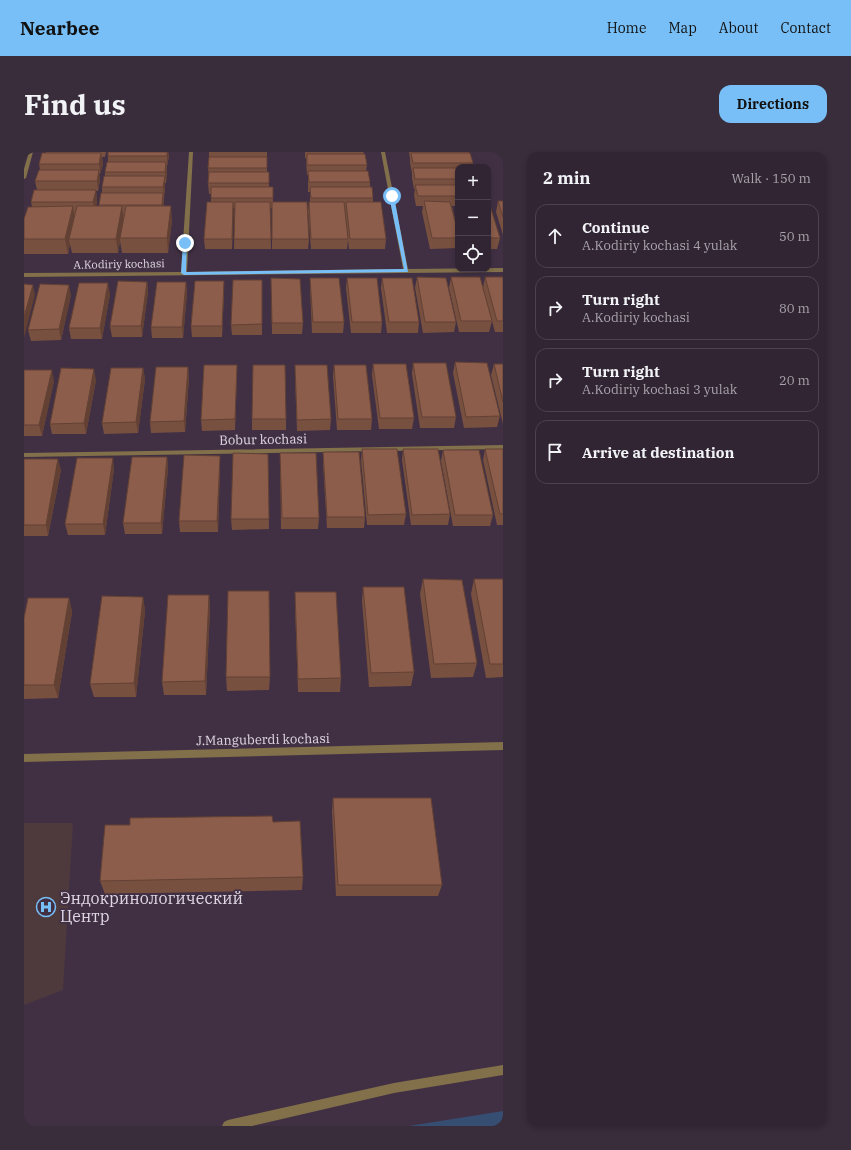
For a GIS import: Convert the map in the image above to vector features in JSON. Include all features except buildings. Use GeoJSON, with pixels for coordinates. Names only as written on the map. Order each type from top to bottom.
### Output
{"type":"FeatureCollection","features":[{"type":"Feature","properties":{"kind":"street"},"geometry":{"type":"LineString","coordinates":[[24,178],[31,152]]}},
{"type":"Feature","properties":{"kind":"street"},"geometry":{"type":"LineString","coordinates":[[184,273],[191,152]]}},
{"type":"Feature","properties":{"kind":"street"},"geometry":{"type":"LineString","coordinates":[[383,152],[406,271]]}},
{"type":"Feature","properties":{"kind":"street","name":"A.Kodiriy kochasi"},"geometry":{"type":"LineString","coordinates":[[24,275],[503,270]]}},
{"type":"Feature","properties":{"kind":"street","name":"Bobur kochasi"},"geometry":{"type":"LineString","coordinates":[[24,455],[503,447]]}},
{"type":"Feature","properties":{"kind":"street","name":"J.Manguberdi kochasi"},"geometry":{"type":"LineString","coordinates":[[24,758],[503,746]]}},
{"type":"Feature","properties":{"kind":"street"},"geometry":{"type":"LineString","coordinates":[[228,1126],[394,1088],[503,1070]]}},
{"type":"Feature","properties":{"kind":"shaded area","name":"Эндокринологический Центр"},"geometry":{"type":"Polygon","coordinates":[[[24,823],[73,823],[63,990],[24,1005],[24,823]]]}},
{"type":"Feature","properties":{"kind":"water"},"geometry":{"type":"Polygon","coordinates":[[[503,1111],[503,1126],[409,1126],[503,1111]]]}},
{"type":"Feature","properties":{"kind":"place","name":"Эндокринологический Центр"},"geometry":{"type":"Point","coordinates":[46,907]}},
{"type":"Feature","properties":{"kind":"route"},"geometry":{"type":"LineString","coordinates":[[185,243],[184,273],[406,271],[392,196]]}}]}
